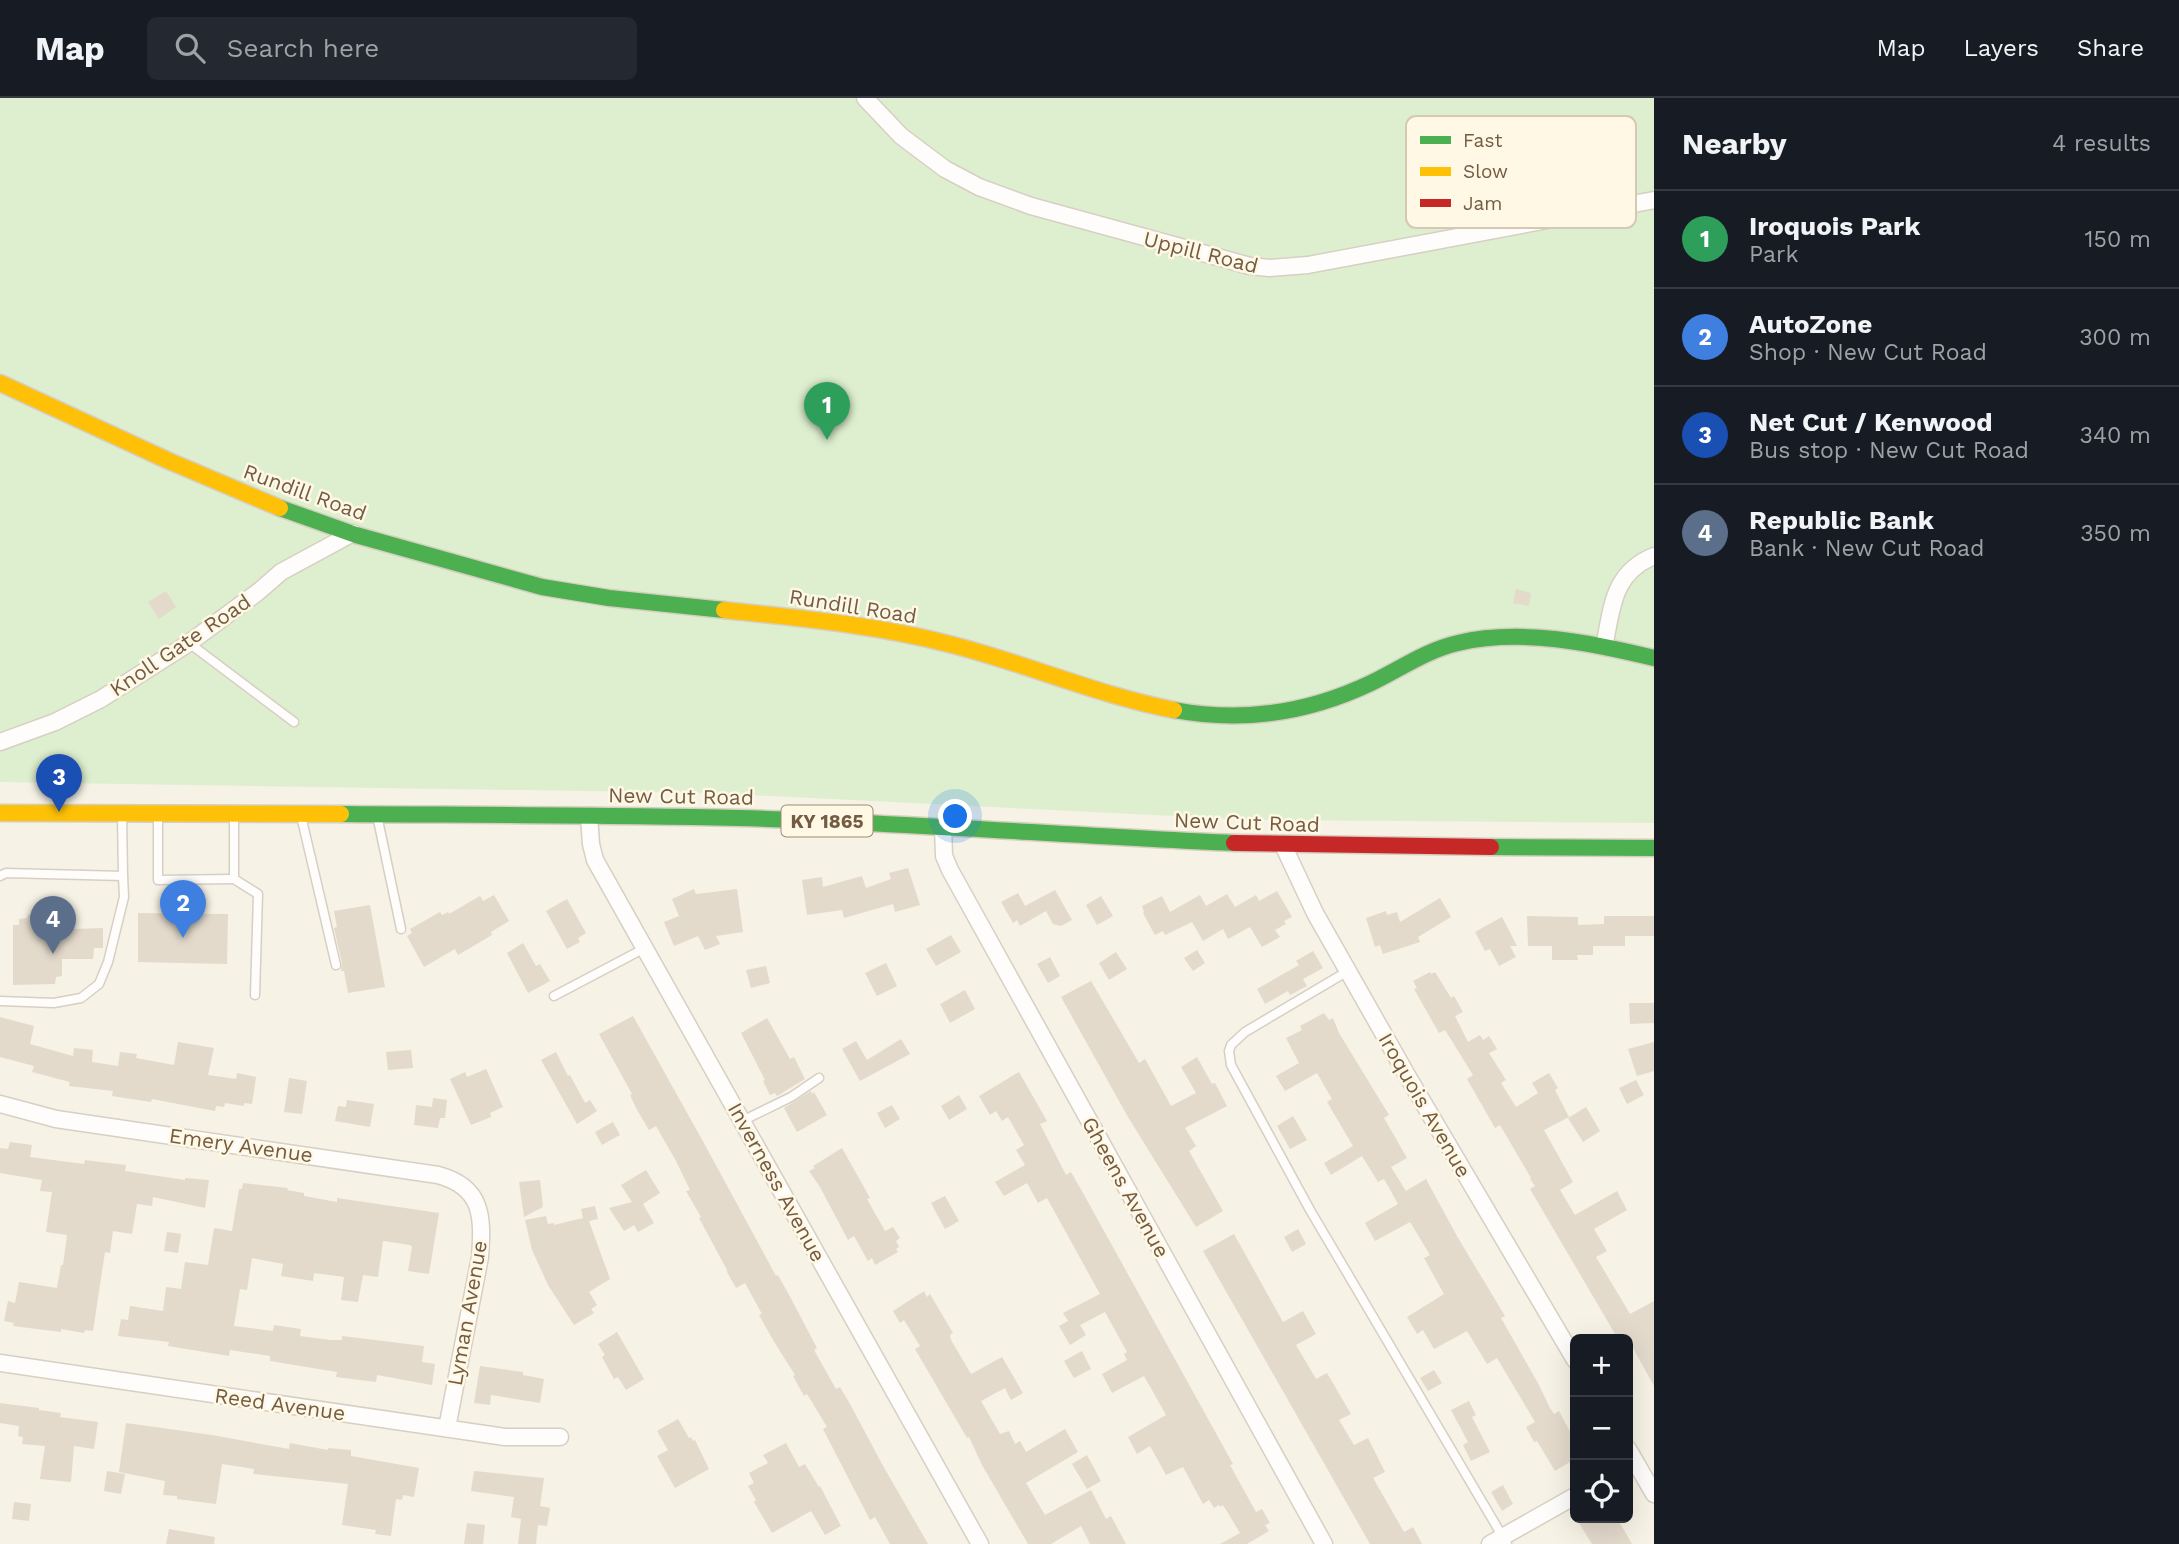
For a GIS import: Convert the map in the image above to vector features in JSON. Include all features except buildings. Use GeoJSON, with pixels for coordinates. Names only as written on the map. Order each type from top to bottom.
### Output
{"type":"FeatureCollection","features":[{"type":"Feature","properties":{"kind":"street","name":"Uppill Road"},"geometry":{"type":"LineString","coordinates":[[865,98],[901,136],[945,169],[979,187],[1031,206],[1250,267],[1288,268],[1308,265],[1505,228]]}},
{"type":"Feature","properties":{"kind":"street","name":"Uppill Road"},"geometry":{"type":"LineString","coordinates":[[1636,203],[1654,200]]}},
{"type":"Feature","properties":{"kind":"street","name":"Rundill Road"},"geometry":{"type":"LineString","coordinates":[[0,383],[198,474],[317,522],[475,570],[544,587],[607,598],[758,613],[920,637],[1010,662],[1132,702],[1195,715],[1254,716],[1297,711],[1369,683],[1427,653],[1467,640],[1531,639],[1604,647],[1654,658]]}},
{"type":"Feature","properties":{"kind":"street","name":"Knoll Gate Road"},"geometry":{"type":"LineString","coordinates":[[0,741],[55,722],[101,698],[189,643],[281,572],[353,533]]}},
{"type":"Feature","properties":{"kind":"street"},"geometry":{"type":"LineString","coordinates":[[1604,647],[1614,598],[1623,579],[1635,566],[1654,556]]}},
{"type":"Feature","properties":{"kind":"street","name":"New Cut Road"},"geometry":{"type":"LineString","coordinates":[[0,813],[737,818],[943,826],[1119,838],[1283,845],[1654,848]]}},
{"type":"Feature","properties":{"kind":"street","name":"Inverness Avenue"},"geometry":{"type":"LineString","coordinates":[[589,816],[595,860],[980,1544]]}},
{"type":"Feature","properties":{"kind":"street","name":"Gheens Avenue"},"geometry":{"type":"LineString","coordinates":[[943,826],[944,856],[950,870],[1324,1544]]}},
{"type":"Feature","properties":{"kind":"street","name":"Iroquois Avenue"},"geometry":{"type":"LineString","coordinates":[[1283,845],[1315,913],[1570,1352]]}},
{"type":"Feature","properties":{"kind":"street","name":"Emery Avenue"},"geometry":{"type":"LineString","coordinates":[[0,1104],[56,1119],[438,1175],[459,1183],[474,1199]]}},
{"type":"Feature","properties":{"kind":"street","name":"Lyman Avenue"},"geometry":{"type":"LineString","coordinates":[[447,1428],[480,1257],[482,1230],[480,1212],[474,1199]]}},
{"type":"Feature","properties":{"kind":"street","name":"Reed Avenue"},"geometry":{"type":"LineString","coordinates":[[0,1363],[505,1437],[560,1437]]}},
{"type":"Feature","properties":{"kind":"street"},"geometry":{"type":"LineString","coordinates":[[1631,1460],[1654,1494]]}},
{"type":"Feature","properties":{"kind":"street"},"geometry":{"type":"LineString","coordinates":[[1500,1542],[1570,1499]]}},
{"type":"Feature","properties":{"kind":"lane"},"geometry":{"type":"LineString","coordinates":[[189,643],[294,722]]}},
{"type":"Feature","properties":{"kind":"lane"},"geometry":{"type":"LineString","coordinates":[[0,1001],[54,1003],[81,998],[99,984],[108,962],[124,897],[122,812]]}},
{"type":"Feature","properties":{"kind":"lane"},"geometry":{"type":"LineString","coordinates":[[158,812],[159,880],[234,879],[258,894],[255,995]]}},
{"type":"Feature","properties":{"kind":"lane"},"geometry":{"type":"LineString","coordinates":[[234,813],[234,879]]}},
{"type":"Feature","properties":{"kind":"lane"},"geometry":{"type":"LineString","coordinates":[[301,813],[335,965]]}},
{"type":"Feature","properties":{"kind":"lane"},"geometry":{"type":"LineString","coordinates":[[377,814],[401,929]]}},
{"type":"Feature","properties":{"kind":"lane"},"geometry":{"type":"LineString","coordinates":[[0,876],[6,873],[122,876]]}},
{"type":"Feature","properties":{"kind":"lane"},"geometry":{"type":"LineString","coordinates":[[554,996],[645,948]]}},
{"type":"Feature","properties":{"kind":"lane"},"geometry":{"type":"LineString","coordinates":[[1348,971],[1236,1039],[1231,1045],[1229,1058],[1310,1210],[1500,1542]]}},
{"type":"Feature","properties":{"kind":"lane"},"geometry":{"type":"LineString","coordinates":[[742,1121],[791,1097],[819,1078]]}},
{"type":"Feature","properties":{"kind":"green space"},"geometry":{"type":"Polygon","coordinates":[[[0,98],[1654,98],[1654,823],[1256,820],[710,793],[0,782],[0,98]]]}},
{"type":"Feature","properties":{"kind":"traffic: fast"},"geometry":{"type":"LineString","coordinates":[[280,508],[356,535],[542,587],[609,598],[724,610]]}},
{"type":"Feature","properties":{"kind":"traffic: fast"},"geometry":{"type":"LineString","coordinates":[[1174,710],[1200,714],[1250,715],[1299,708],[1323,702],[1371,683],[1435,650],[1482,639],[1556,639],[1654,658]]}},
{"type":"Feature","properties":{"kind":"traffic: fast"},"geometry":{"type":"LineString","coordinates":[[341,814],[800,820],[1234,843]]}},
{"type":"Feature","properties":{"kind":"traffic: fast"},"geometry":{"type":"LineString","coordinates":[[1491,847],[1654,848]]}},
{"type":"Feature","properties":{"kind":"traffic: slow"},"geometry":{"type":"LineString","coordinates":[[0,383],[169,461],[280,508]]}},
{"type":"Feature","properties":{"kind":"traffic: slow"},"geometry":{"type":"LineString","coordinates":[[724,610],[837,623],[921,637],[1117,696],[1174,710]]}},
{"type":"Feature","properties":{"kind":"traffic: slow"},"geometry":{"type":"LineString","coordinates":[[0,813],[341,814]]}},
{"type":"Feature","properties":{"kind":"traffic: jam"},"geometry":{"type":"LineString","coordinates":[[1234,843],[1491,847]]}},
{"type":"Feature","properties":{"kind":"place","name":"Iroquois Park"},"geometry":{"type":"Point","coordinates":[827,440]}},
{"type":"Feature","properties":{"kind":"place","name":"Net Cut / Kenwood"},"geometry":{"type":"Point","coordinates":[59,812]}},
{"type":"Feature","properties":{"kind":"place","name":"AutoZone"},"geometry":{"type":"Point","coordinates":[183,938]}},
{"type":"Feature","properties":{"kind":"place","name":"Republic Bank"},"geometry":{"type":"Point","coordinates":[53,954]}}]}
